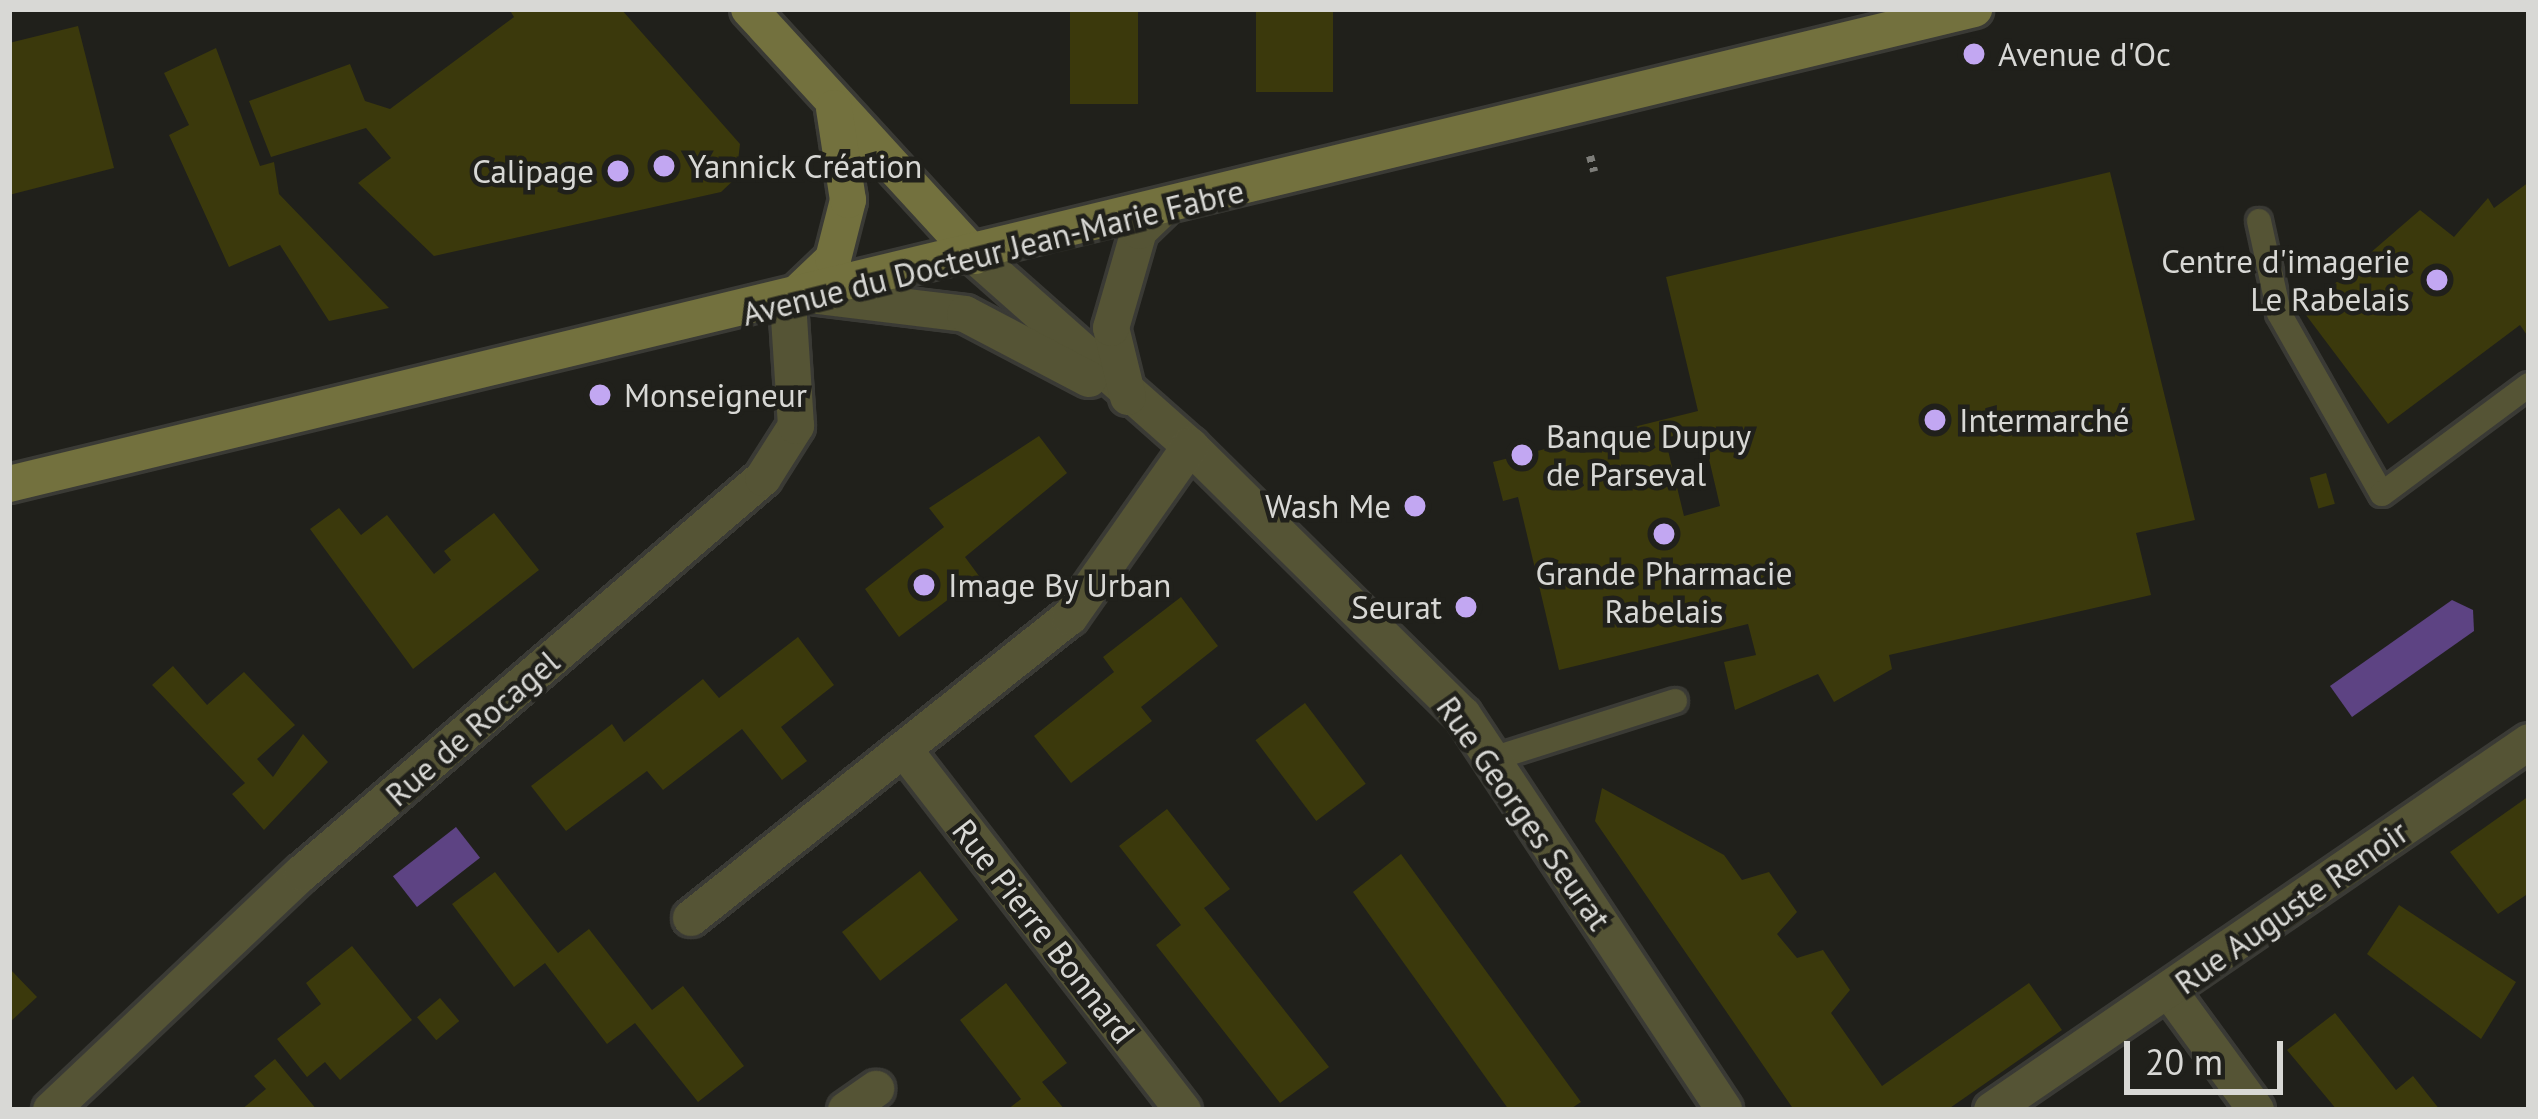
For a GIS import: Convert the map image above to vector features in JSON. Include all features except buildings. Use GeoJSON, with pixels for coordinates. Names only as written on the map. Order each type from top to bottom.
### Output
{"type":"FeatureCollection","features":[{"type":"Feature","properties":{"kind":"main road","name":"Rue Georges Seurat"},"geometry":{"type":"LineString","coordinates":[[749,9],[770,25],[834,108],[975,256]]}},
{"type":"Feature","properties":{"kind":"main road","name":"Avenue du Docteur Jean-Marie Fabre"},"geometry":{"type":"LineString","coordinates":[[9,484],[802,299],[1974,9]]}},
{"type":"Feature","properties":{"kind":"main road"},"geometry":{"type":"LineString","coordinates":[[802,299],[833,260],[848,200],[834,108]]}},
{"type":"Feature","properties":{"kind":"street"},"geometry":{"type":"LineString","coordinates":[[1129,401],[1111,328],[1138,231],[1162,209]]}},
{"type":"Feature","properties":{"kind":"street","name":"Rue Georges Seurat"},"geometry":{"type":"LineString","coordinates":[[975,256],[1129,401],[1190,446],[1354,601],[1492,759],[1724,1110]]}},
{"type":"Feature","properties":{"kind":"street","name":"Rue Georges Seurat"},"geometry":{"type":"LineString","coordinates":[[802,299],[965,314],[1129,401]]}},
{"type":"Feature","properties":{"kind":"street","name":"Rue de Rocagel"},"geometry":{"type":"LineString","coordinates":[[51,1110],[302,873],[763,478],[796,426],[802,299]]}},
{"type":"Feature","properties":{"kind":"street"},"geometry":{"type":"LineString","coordinates":[[691,918],[906,752],[1070,616],[1190,446]]}},
{"type":"Feature","properties":{"kind":"street","name":"Rue Auguste Renoir"},"geometry":{"type":"LineString","coordinates":[[1992,1110],[2529,742]]}},
{"type":"Feature","properties":{"kind":"street","name":"Rue Pierre Bonnard"},"geometry":{"type":"LineString","coordinates":[[906,752],[1183,1110]]}},
{"type":"Feature","properties":{"kind":"street"},"geometry":{"type":"LineString","coordinates":[[2170,992],[2257,1110]]}},
{"type":"Feature","properties":{"kind":"lane"},"geometry":{"type":"LineString","coordinates":[[2259,221],[2279,313],[2382,494],[2529,386]]}},
{"type":"Feature","properties":{"kind":"lane"},"geometry":{"type":"LineString","coordinates":[[1492,759],[1675,701]]}},
{"type":"Feature","properties":{"kind":"path"},"geometry":{"type":"LineString","coordinates":[[1590,156],[1594,171]]}},
{"type":"Feature","properties":{"kind":"shaded area"},"geometry":{"type":"Polygon","coordinates":[[[2452,600],[2473,610],[2474,631],[2352,717],[2330,686],[2452,600]]]}},
{"type":"Feature","properties":{"kind":"shaded area"},"geometry":{"type":"Polygon","coordinates":[[[456,827],[480,858],[417,907],[393,876],[456,827]]]}},
{"type":"Feature","properties":{"kind":"place","name":"Avenue d'Oc"},"geometry":{"type":"Point","coordinates":[1974,54]}},
{"type":"Feature","properties":{"kind":"place","name":"Yannick Création"},"geometry":{"type":"Point","coordinates":[664,166]}},
{"type":"Feature","properties":{"kind":"place","name":"Calipage"},"geometry":{"type":"Point","coordinates":[618,171]}},
{"type":"Feature","properties":{"kind":"place","name":"Centre d'imagerie Le Rabelais"},"geometry":{"type":"Point","coordinates":[2437,280]}},
{"type":"Feature","properties":{"kind":"place","name":"Monseigneur"},"geometry":{"type":"Point","coordinates":[600,395]}},
{"type":"Feature","properties":{"kind":"place","name":"Intermarché"},"geometry":{"type":"Point","coordinates":[1935,420]}},
{"type":"Feature","properties":{"kind":"place","name":"Banque Dupuy de Parseval"},"geometry":{"type":"Point","coordinates":[1522,455]}},
{"type":"Feature","properties":{"kind":"place","name":"Wash Me"},"geometry":{"type":"Point","coordinates":[1415,506]}},
{"type":"Feature","properties":{"kind":"place","name":"Grande Pharmacie Rabelais"},"geometry":{"type":"Point","coordinates":[1664,534]}},
{"type":"Feature","properties":{"kind":"place","name":"Image By Urban"},"geometry":{"type":"Point","coordinates":[924,585]}},
{"type":"Feature","properties":{"kind":"place","name":"Seurat"},"geometry":{"type":"Point","coordinates":[1466,607]}}]}
